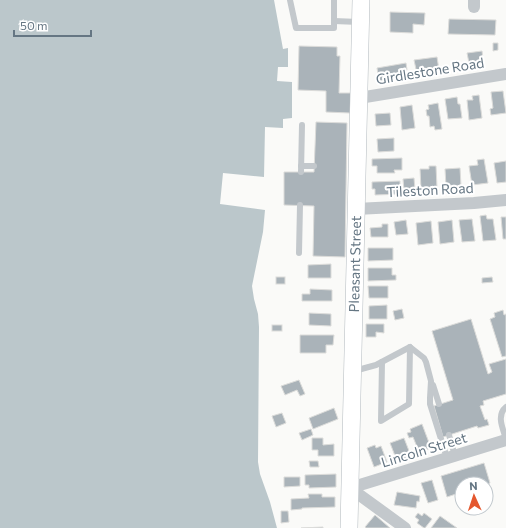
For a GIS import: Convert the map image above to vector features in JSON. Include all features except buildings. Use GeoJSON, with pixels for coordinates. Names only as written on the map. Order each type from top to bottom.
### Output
{"type":"FeatureCollection","features":[{"type":"Feature","properties":{"kind":"main road","name":"Pleasant Street"},"geometry":{"type":"LineString","coordinates":[[349,528],[356,209],[353,167],[359,98],[361,0]]}},
{"type":"Feature","properties":{"kind":"street","name":"Girdlestone Road"},"geometry":{"type":"LineString","coordinates":[[359,98],[506,74]]}},
{"type":"Feature","properties":{"kind":"street","name":"Tileston Road"},"geometry":{"type":"LineString","coordinates":[[356,209],[506,200]]}},
{"type":"Feature","properties":{"kind":"street","name":"Lincoln Street"},"geometry":{"type":"LineString","coordinates":[[350,488],[506,440]]}},
{"type":"Feature","properties":{"kind":"street"},"geometry":{"type":"LineString","coordinates":[[350,488],[405,528]]}},
{"type":"Feature","properties":{"kind":"lane"},"geometry":{"type":"LineString","coordinates":[[290,0],[296,28],[334,28],[334,0]]}},
{"type":"Feature","properties":{"kind":"lane"},"geometry":{"type":"LineString","coordinates":[[334,21],[360,22]]}},
{"type":"Feature","properties":{"kind":"lane"},"geometry":{"type":"LineString","coordinates":[[302,125],[301,169],[314,166]]}},
{"type":"Feature","properties":{"kind":"lane"},"geometry":{"type":"LineString","coordinates":[[299,253],[300,205]]}},
{"type":"Feature","properties":{"kind":"lane"},"geometry":{"type":"LineString","coordinates":[[353,371],[382,362],[410,347]]}},
{"type":"Feature","properties":{"kind":"lane"},"geometry":{"type":"LineString","coordinates":[[382,362],[381,421],[409,404],[410,347]]}},
{"type":"Feature","properties":{"kind":"lane"},"geometry":{"type":"LineString","coordinates":[[410,347],[425,360],[439,404]]}},
{"type":"Feature","properties":{"kind":"lane"},"geometry":{"type":"LineString","coordinates":[[431,377],[430,404],[451,457]]}},
{"type":"Feature","properties":{"kind":"lane"},"geometry":{"type":"LineString","coordinates":[[506,407],[502,411],[501,417],[506,440]]}},
{"type":"Feature","properties":{"kind":"lane"},"geometry":{"type":"LineString","coordinates":[[449,435],[451,457]]}},
{"type":"Feature","properties":{"kind":"shaded area"},"geometry":{"type":"Polygon","coordinates":[[[0,0],[274,0],[283,49],[288,48],[288,67],[278,67],[277,81],[292,82],[292,118],[283,119],[283,128],[265,127],[264,177],[223,173],[220,204],[265,210],[263,232],[252,286],[258,314],[259,327],[258,462],[260,474],[277,528],[0,528],[0,0]]]}}]}
